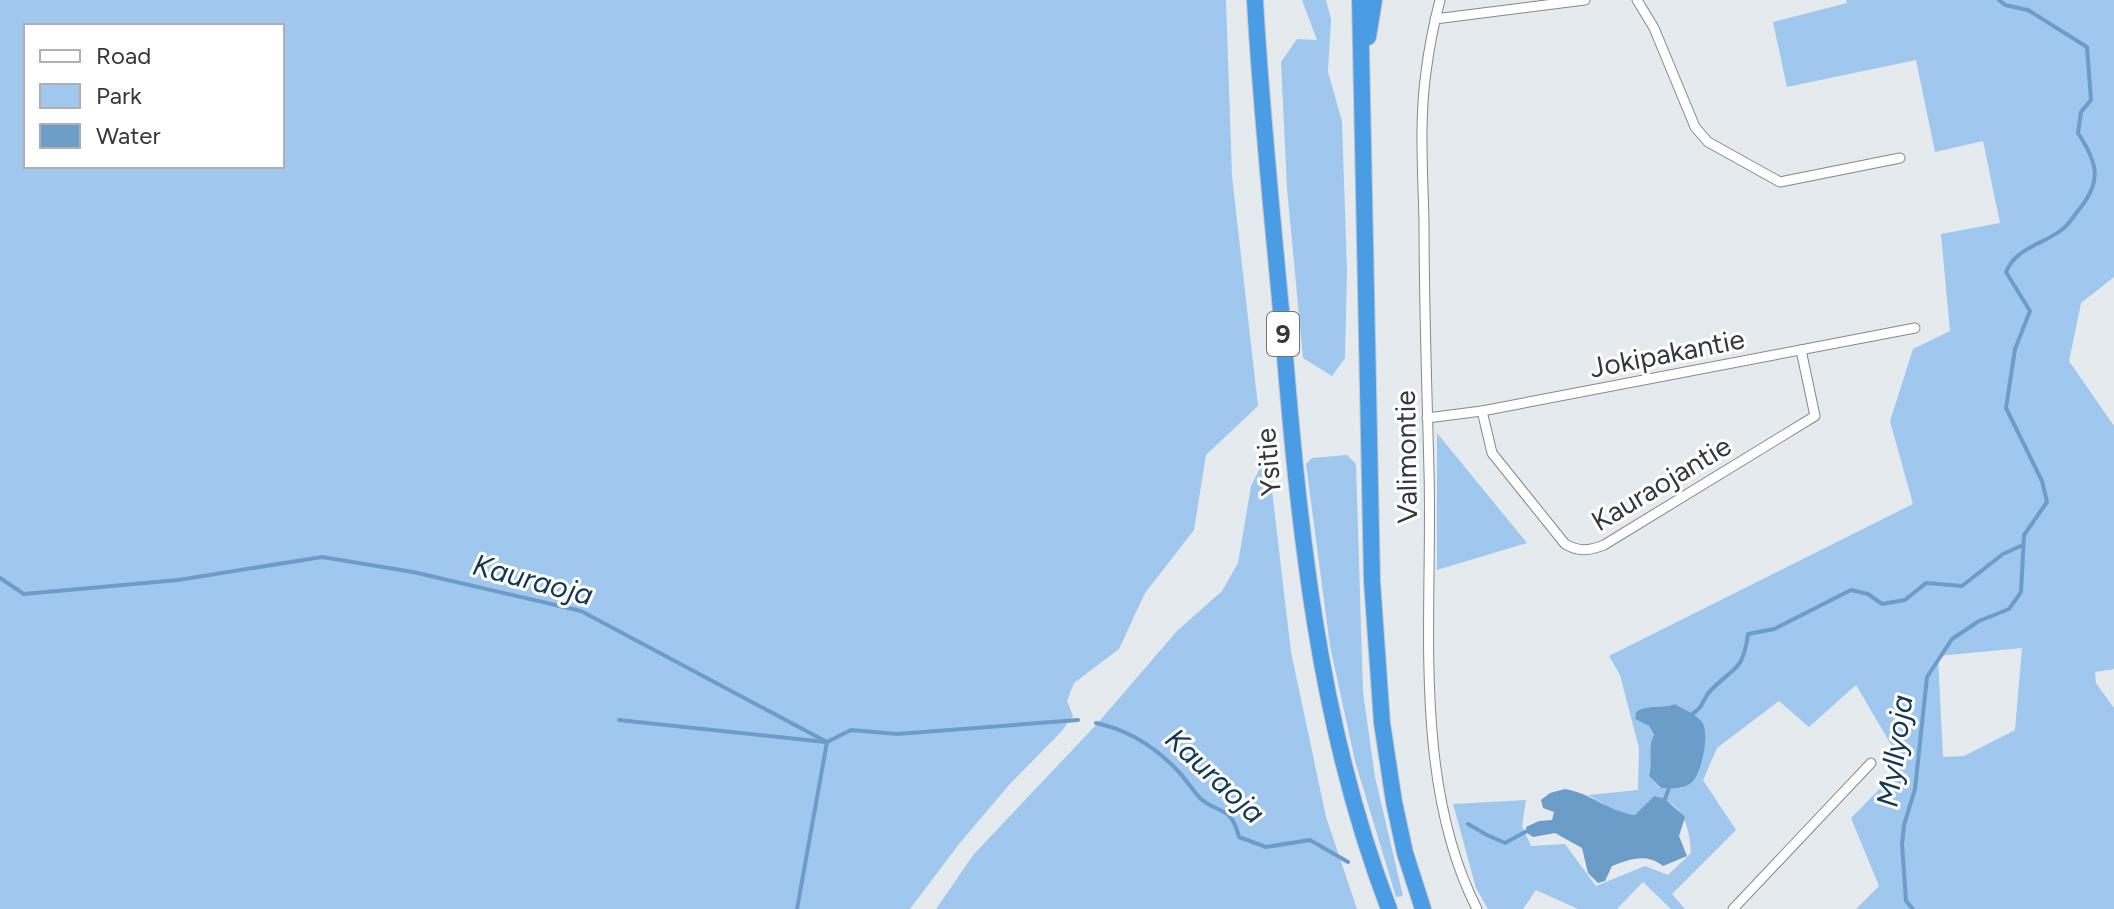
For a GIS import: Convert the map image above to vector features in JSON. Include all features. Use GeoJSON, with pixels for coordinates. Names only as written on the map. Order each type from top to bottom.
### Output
{"type":"FeatureCollection","features":[{"type":"Feature","properties":{"kind":"highway","name":"Ysitie"},"geometry":{"type":"LineString","coordinates":[[1253,0],[1304,557],[1339,745],[1375,874],[1389,909]]}},
{"type":"Feature","properties":{"kind":"highway"},"geometry":{"type":"LineString","coordinates":[[1360,0],[1372,581],[1380,691],[1394,802],[1405,853],[1423,909]]}},
{"type":"Feature","properties":{"kind":"highway"},"geometry":{"type":"LineString","coordinates":[[1361,78],[1374,0]]}},
{"type":"Feature","properties":{"kind":"street","name":"Valimontie"},"geometry":{"type":"LineString","coordinates":[[1440,0],[1425,73],[1428,646],[1435,755],[1455,851],[1477,909]]}},
{"type":"Feature","properties":{"kind":"street"},"geometry":{"type":"LineString","coordinates":[[1435,19],[1585,0]]}},
{"type":"Feature","properties":{"kind":"street"},"geometry":{"type":"LineString","coordinates":[[1637,0],[1654,28],[1695,127],[1708,142],[1780,182],[1900,158]]}},
{"type":"Feature","properties":{"kind":"street","name":"Jokipakantie"},"geometry":{"type":"LineString","coordinates":[[1427,418],[1482,411],[1915,328]]}},
{"type":"Feature","properties":{"kind":"street","name":"Kauraojantie"},"geometry":{"type":"LineString","coordinates":[[1482,411],[1492,453],[1565,544],[1576,550],[1591,550],[1815,416],[1801,350]]}},
{"type":"Feature","properties":{"kind":"street"},"geometry":{"type":"LineString","coordinates":[[1733,909],[1871,763]]}},
{"type":"Feature","properties":{"kind":"green space"},"geometry":{"type":"Polygon","coordinates":[[[0,0],[1226,0],[1232,176],[1258,406],[1206,455],[1194,530],[1145,593],[1119,649],[1074,683],[1067,701],[1073,716],[959,844],[910,909],[0,909],[0,0]]]}},
{"type":"Feature","properties":{"kind":"green space"},"geometry":{"type":"Polygon","coordinates":[[[1302,0],[1326,0],[1331,19],[1328,72],[1342,121],[1347,272],[1345,358],[1332,376],[1303,358],[1287,188],[1281,62],[1297,39],[1317,40],[1302,0]]]}},
{"type":"Feature","properties":{"kind":"green space"},"geometry":{"type":"Polygon","coordinates":[[[1846,0],[2114,0],[2114,277],[2081,303],[2069,361],[2114,426],[2114,669],[2095,672],[2096,683],[2114,708],[2114,909],[1856,909],[1879,886],[1851,818],[1903,765],[1856,685],[1809,727],[1779,701],[1717,748],[1703,780],[1736,830],[1672,894],[1685,909],[1671,909],[1643,882],[1617,909],[1578,909],[1536,890],[1523,909],[1488,909],[1476,888],[1453,804],[1526,800],[1522,826],[1531,846],[1565,844],[1596,886],[1645,866],[1668,875],[1691,853],[1683,817],[1672,804],[1654,796],[1636,815],[1619,813],[1588,795],[1638,790],[1639,748],[1620,675],[1609,656],[1913,504],[1890,421],[1913,349],[1950,331],[1941,234],[2000,223],[1983,141],[1935,152],[1916,60],[1787,87],[1773,22],[1847,3],[1846,0]],[[2022,648],[1938,656],[1943,757],[1964,756],[2015,730],[2022,648]],[[1675,704],[1636,712],[1635,719],[1649,726],[1654,736],[1649,776],[1660,788],[1682,788],[1703,723],[1675,704]]]}},
{"type":"Feature","properties":{"kind":"green space"},"geometry":{"type":"Polygon","coordinates":[[[1437,433],[1527,543],[1437,570],[1437,433]]]}},
{"type":"Feature","properties":{"kind":"green space"},"geometry":{"type":"Polygon","coordinates":[[[1347,455],[1356,464],[1363,692],[1375,777],[1403,896],[1396,897],[1355,761],[1330,646],[1306,464],[1312,458],[1347,455]]]}},
{"type":"Feature","properties":{"kind":"green space"},"geometry":{"type":"Polygon","coordinates":[[[1269,465],[1291,652],[1326,817],[1357,909],[936,909],[974,854],[1096,725],[1177,631],[1222,591],[1238,563],[1251,486],[1259,470],[1269,465]]]}},
{"type":"Feature","properties":{"kind":"water"},"geometry":{"type":"Polygon","coordinates":[[[1675,704],[1702,722],[1704,753],[1696,777],[1689,785],[1661,788],[1649,776],[1654,735],[1649,726],[1635,719],[1636,712],[1675,704]]]}},
{"type":"Feature","properties":{"kind":"water"},"geometry":{"type":"Polygon","coordinates":[[[1565,789],[1635,815],[1654,796],[1665,799],[1685,817],[1679,836],[1687,856],[1663,866],[1644,858],[1626,861],[1612,866],[1605,881],[1598,883],[1588,873],[1582,848],[1555,833],[1533,837],[1527,833],[1526,827],[1539,821],[1552,820],[1554,812],[1543,808],[1541,800],[1550,793],[1565,789]]]}},
{"type":"Feature","properties":{"kind":"waterway","name":"Myllyoja"},"geometry":{"type":"LineString","coordinates":[[1913,909],[1906,901],[1902,844],[1904,825],[1915,789],[1927,677],[1952,639],[1979,621],[2009,609],[2021,592],[2024,535],[2047,502],[2042,481],[2006,408],[2015,349],[2030,311],[2006,272],[2022,252],[2067,225],[2091,192],[2095,173],[2094,164],[2078,133],[2081,112],[2091,100],[2087,47],[2028,10],[2005,5],[1999,0]]}},
{"type":"Feature","properties":{"kind":"waterway","name":"Kauraoja"},"geometry":{"type":"LineString","coordinates":[[1692,714],[1740,662],[1748,634],[1774,629],[1851,590],[1868,594],[1882,604],[1905,600],[1926,583],[1962,586],[2003,554],[2023,545]]}},
{"type":"Feature","properties":{"kind":"waterway","name":"Kauraoja"},"geometry":{"type":"LineString","coordinates":[[0,578],[24,594],[178,580],[322,557],[413,572],[581,611],[827,742]]}},
{"type":"Feature","properties":{"kind":"waterway"},"geometry":{"type":"LineString","coordinates":[[619,720],[825,742]]}},
{"type":"Feature","properties":{"kind":"waterway","name":"Kauraoja"},"geometry":{"type":"LineString","coordinates":[[827,742],[851,730],[897,734],[1078,720]]}},
{"type":"Feature","properties":{"kind":"waterway","name":"Kauraoja"},"geometry":{"type":"LineString","coordinates":[[1096,723],[1130,735],[1159,754],[1201,799],[1228,815],[1239,837],[1266,847],[1310,840],[1348,862]]}},
{"type":"Feature","properties":{"kind":"waterway"},"geometry":{"type":"LineString","coordinates":[[797,909],[827,742]]}},
{"type":"Feature","properties":{"kind":"waterway","name":"Kauraoja"},"geometry":{"type":"LineString","coordinates":[[1665,799],[1669,788]]}},
{"type":"Feature","properties":{"kind":"waterway","name":"Kauraoja"},"geometry":{"type":"LineString","coordinates":[[1468,824],[1505,843],[1527,831]]}}]}
